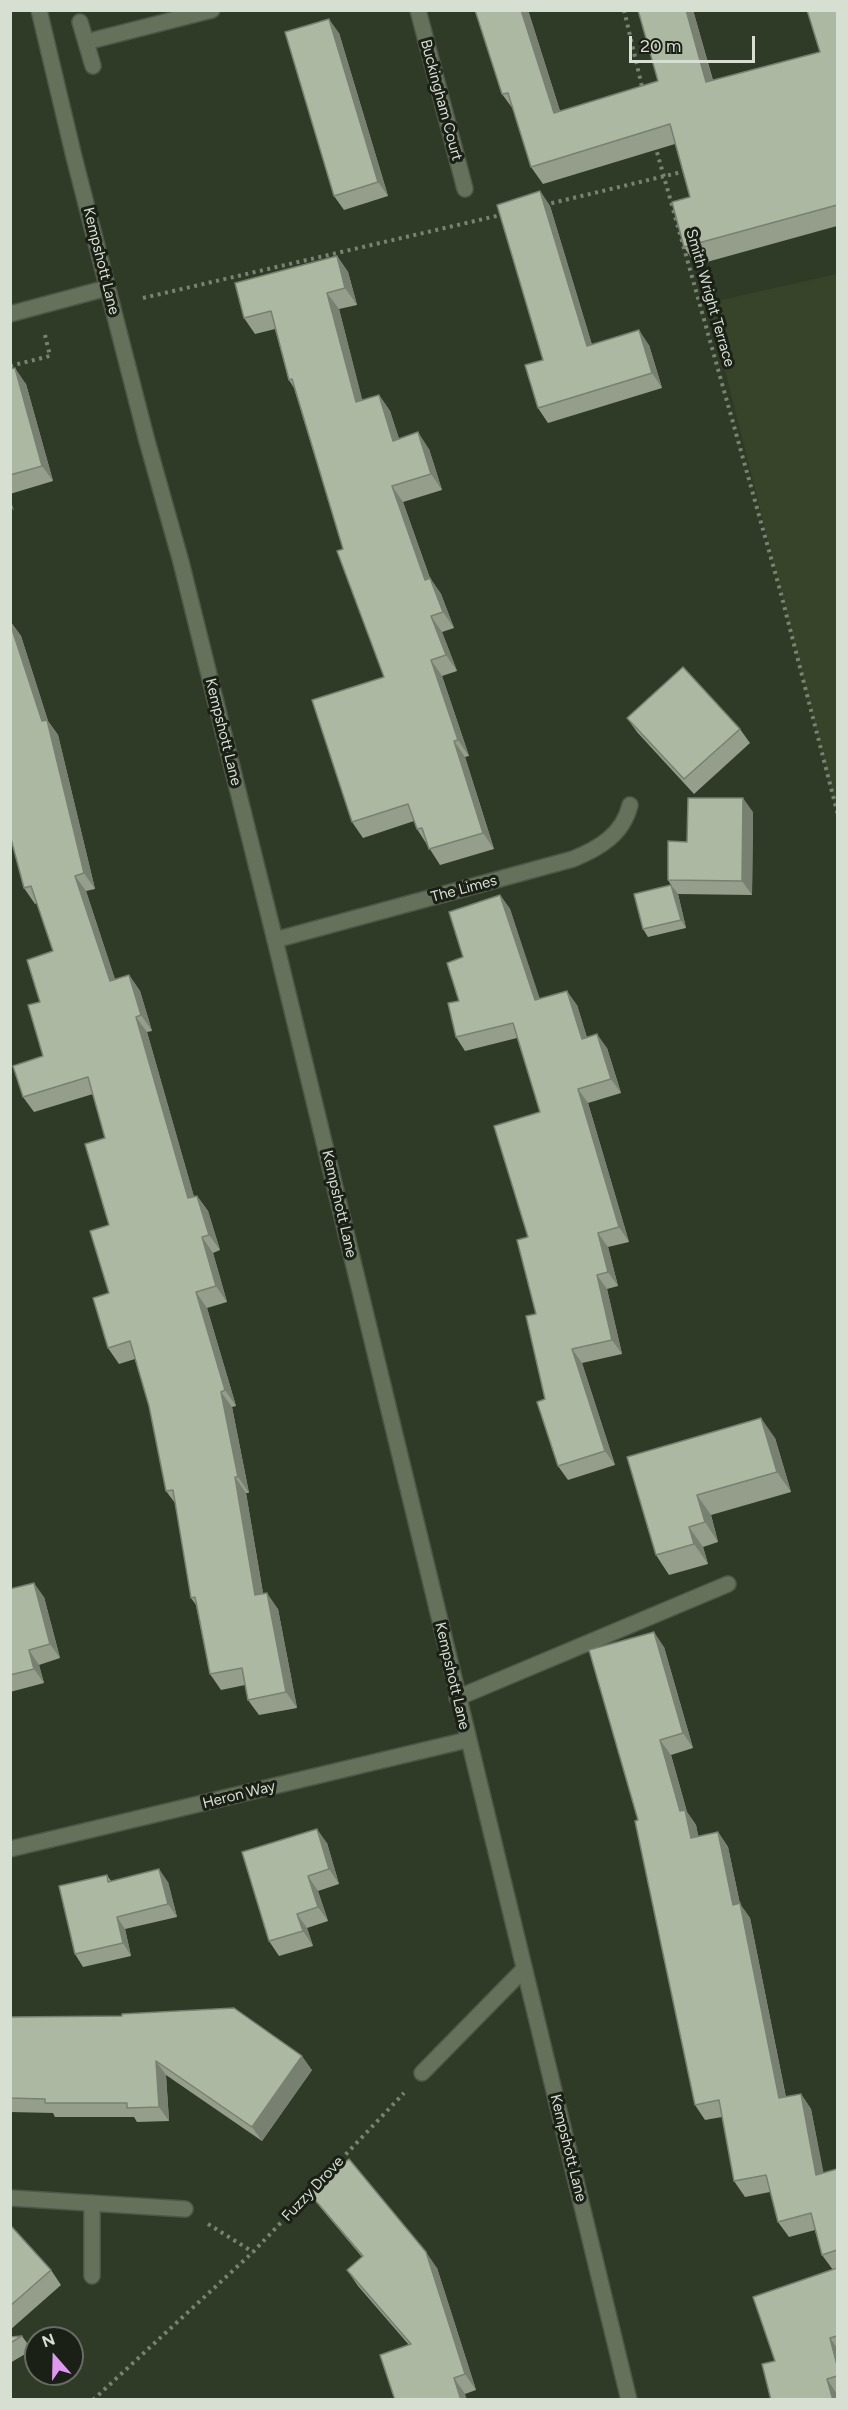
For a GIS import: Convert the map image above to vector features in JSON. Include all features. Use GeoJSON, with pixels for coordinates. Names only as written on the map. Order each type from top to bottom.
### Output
{"type":"FeatureCollection","features":[{"type":"Feature","properties":{"kind":"street","name":"Kempshott Lane"},"geometry":{"type":"LineString","coordinates":[[39,10],[107,288],[181,562],[275,940],[467,1740],[629,2400]]}},
{"type":"Feature","properties":{"kind":"street"},"geometry":{"type":"LineString","coordinates":[[86,42],[212,10]]}},
{"type":"Feature","properties":{"kind":"street","name":"Buckingham Court"},"geometry":{"type":"LineString","coordinates":[[418,10],[465,189]]}},
{"type":"Feature","properties":{"kind":"street"},"geometry":{"type":"LineString","coordinates":[[80,22],[93,66]]}},
{"type":"Feature","properties":{"kind":"street"},"geometry":{"type":"LineString","coordinates":[[10,314],[107,288]]}},
{"type":"Feature","properties":{"kind":"street","name":"The Limes"},"geometry":{"type":"LineString","coordinates":[[275,940],[573,859],[597,848],[618,830],[626,820],[630,805]]}},
{"type":"Feature","properties":{"kind":"street"},"geometry":{"type":"LineString","coordinates":[[457,1698],[728,1584]]}},
{"type":"Feature","properties":{"kind":"street","name":"Heron Way"},"geometry":{"type":"LineString","coordinates":[[10,1849],[467,1740]]}},
{"type":"Feature","properties":{"kind":"street"},"geometry":{"type":"LineString","coordinates":[[422,2073],[524,1969]]}},
{"type":"Feature","properties":{"kind":"street"},"geometry":{"type":"LineString","coordinates":[[10,2198],[185,2209]]}},
{"type":"Feature","properties":{"kind":"street"},"geometry":{"type":"LineString","coordinates":[[92,2203],[92,2276]]}},
{"type":"Feature","properties":{"kind":"path"},"geometry":{"type":"LineString","coordinates":[[624,10],[645,99]]}},
{"type":"Feature","properties":{"kind":"path","name":"Smith Wright Terrace"},"geometry":{"type":"LineString","coordinates":[[655,143],[780,590],[837,815]]}},
{"type":"Feature","properties":{"kind":"path"},"geometry":{"type":"LineString","coordinates":[[540,206],[698,168]]}},
{"type":"Feature","properties":{"kind":"path"},"geometry":{"type":"LineString","coordinates":[[143,298],[507,214]]}},
{"type":"Feature","properties":{"kind":"path"},"geometry":{"type":"LineString","coordinates":[[10,366],[50,356],[39,307]]}},
{"type":"Feature","properties":{"kind":"path","name":"Fuzzy Drove"},"geometry":{"type":"LineString","coordinates":[[93,2400],[253,2252],[422,2073]]}},
{"type":"Feature","properties":{"kind":"path"},"geometry":{"type":"LineString","coordinates":[[185,2209],[253,2252]]}},
{"type":"Feature","properties":{"kind":"shaded area"},"geometry":{"type":"Polygon","coordinates":[[[838,274],[837,812],[708,303],[838,274]]]}},
{"type":"Feature","properties":{"kind":"building"},"geometry":{"type":"Polygon","coordinates":[[[475,10],[521,10],[554,113],[658,81],[638,10],[686,10],[706,82],[820,52],[807,10],[837,10],[837,205],[684,247],[672,202],[690,197],[670,124],[531,167],[508,93],[502,94],[475,10]]]}},
{"type":"Feature","properties":{"kind":"building"},"geometry":{"type":"Polygon","coordinates":[[[329,19],[378,182],[334,196],[285,32],[329,19]]]}},
{"type":"Feature","properties":{"kind":"building"},"geometry":{"type":"Polygon","coordinates":[[[540,191],[587,346],[639,330],[652,373],[538,408],[525,365],[543,360],[497,205],[540,191]]]}},
{"type":"Feature","properties":{"kind":"building"},"geometry":{"type":"Polygon","coordinates":[[[337,256],[345,288],[327,293],[356,402],[379,395],[393,441],[418,432],[431,474],[392,486],[425,580],[430,578],[443,612],[431,616],[446,655],[431,660],[458,740],[454,741],[483,833],[429,849],[422,828],[417,829],[408,804],[352,822],[312,700],[384,677],[337,551],[343,549],[292,379],[289,380],[271,311],[244,318],[235,283],[337,256]]]}},
{"type":"Feature","properties":{"kind":"building"},"geometry":{"type":"Polygon","coordinates":[[[15,368],[42,466],[10,475],[10,369],[15,368]]]}},
{"type":"Feature","properties":{"kind":"building"},"geometry":{"type":"Polygon","coordinates":[[[10,623],[42,721],[47,720],[84,873],[75,876],[110,981],[129,975],[141,1015],[136,1017],[188,1198],[197,1196],[209,1235],[202,1237],[216,1286],[196,1292],[225,1390],[221,1392],[238,1477],[235,1477],[255,1595],[267,1593],[286,1692],[248,1700],[242,1668],[210,1674],[195,1597],[191,1598],[173,1490],[166,1491],[149,1406],[130,1341],[108,1348],[93,1298],[109,1293],[90,1231],[109,1225],[85,1144],[105,1138],[88,1077],[23,1097],[13,1066],[43,1056],[28,1005],[40,1002],[27,960],[53,951],[31,886],[24,888],[10,835],[10,623]]]}},
{"type":"Feature","properties":{"kind":"building"},"geometry":{"type":"Polygon","coordinates":[[[683,667],[740,729],[684,779],[627,718],[683,667]]]}},
{"type":"Feature","properties":{"kind":"building"},"geometry":{"type":"Polygon","coordinates":[[[688,798],[743,798],[742,881],[668,880],[668,841],[687,842],[688,798]]]}},
{"type":"Feature","properties":{"kind":"building"},"geometry":{"type":"Polygon","coordinates":[[[671,885],[681,920],[643,929],[634,894],[671,885]]]}},
{"type":"Feature","properties":{"kind":"building"},"geometry":{"type":"Polygon","coordinates":[[[500,895],[535,1000],[567,991],[582,1039],[597,1034],[611,1079],[578,1089],[619,1227],[598,1233],[608,1272],[597,1275],[612,1340],[572,1349],[605,1451],[558,1466],[537,1402],[545,1399],[526,1316],[536,1314],[517,1240],[528,1237],[494,1126],[540,1112],[513,1023],[456,1037],[448,1003],[459,1001],[447,963],[463,957],[449,912],[500,895]]]}},
{"type":"Feature","properties":{"kind":"building"},"geometry":{"type":"Polygon","coordinates":[[[761,1418],[777,1472],[697,1495],[705,1522],[689,1527],[694,1544],[656,1555],[627,1457],[761,1418]]]}},
{"type":"Feature","properties":{"kind":"building"},"geometry":{"type":"Polygon","coordinates":[[[34,1583],[50,1644],[29,1650],[34,1669],[10,1675],[10,1589],[34,1583]]]}},
{"type":"Feature","properties":{"kind":"building"},"geometry":{"type":"Polygon","coordinates":[[[654,1632],[683,1733],[660,1740],[680,1811],[685,1810],[691,1838],[718,1832],[733,1905],[740,1903],[779,2098],[801,2094],[816,2175],[837,2169],[837,2250],[822,2255],[811,2213],[778,2222],[766,2175],[734,2181],[719,2100],[695,2105],[635,1821],[638,1820],[589,1650],[654,1632]]]}},
{"type":"Feature","properties":{"kind":"building"},"geometry":{"type":"Polygon","coordinates":[[[317,1829],[329,1869],[308,1876],[318,1907],[297,1914],[303,1931],[269,1941],[242,1852],[317,1829]]]}},
{"type":"Feature","properties":{"kind":"building"},"geometry":{"type":"Polygon","coordinates":[[[159,1869],[168,1904],[117,1917],[123,1943],[75,1954],[59,1886],[107,1875],[108,1882],[159,1869]]]}},
{"type":"Feature","properties":{"kind":"building"},"geometry":{"type":"Polygon","coordinates":[[[234,2008],[302,2056],[252,2127],[156,2061],[159,2107],[127,2108],[127,2103],[45,2103],[45,2099],[10,2098],[10,2017],[122,2016],[122,2014],[234,2008]]]}},
{"type":"Feature","properties":{"kind":"building"},"geometry":{"type":"Polygon","coordinates":[[[349,2159],[426,2252],[465,2374],[454,2378],[461,2400],[395,2400],[380,2355],[411,2344],[347,2270],[363,2256],[309,2193],[349,2159]]]}},
{"type":"Feature","properties":{"kind":"building"},"geometry":{"type":"Polygon","coordinates":[[[12,2227],[51,2270],[10,2306],[10,2228],[12,2227]]]}},
{"type":"Feature","properties":{"kind":"building"},"geometry":{"type":"Polygon","coordinates":[[[837,2268],[837,2336],[830,2338],[837,2365],[837,2376],[827,2379],[833,2400],[771,2400],[762,2364],[775,2361],[753,2297],[837,2268]]]}},
{"type":"Feature","properties":{"kind":"building"},"geometry":{"type":"Polygon","coordinates":[[[22,2336],[10,2343],[10,2337],[22,2336]]]}}]}
